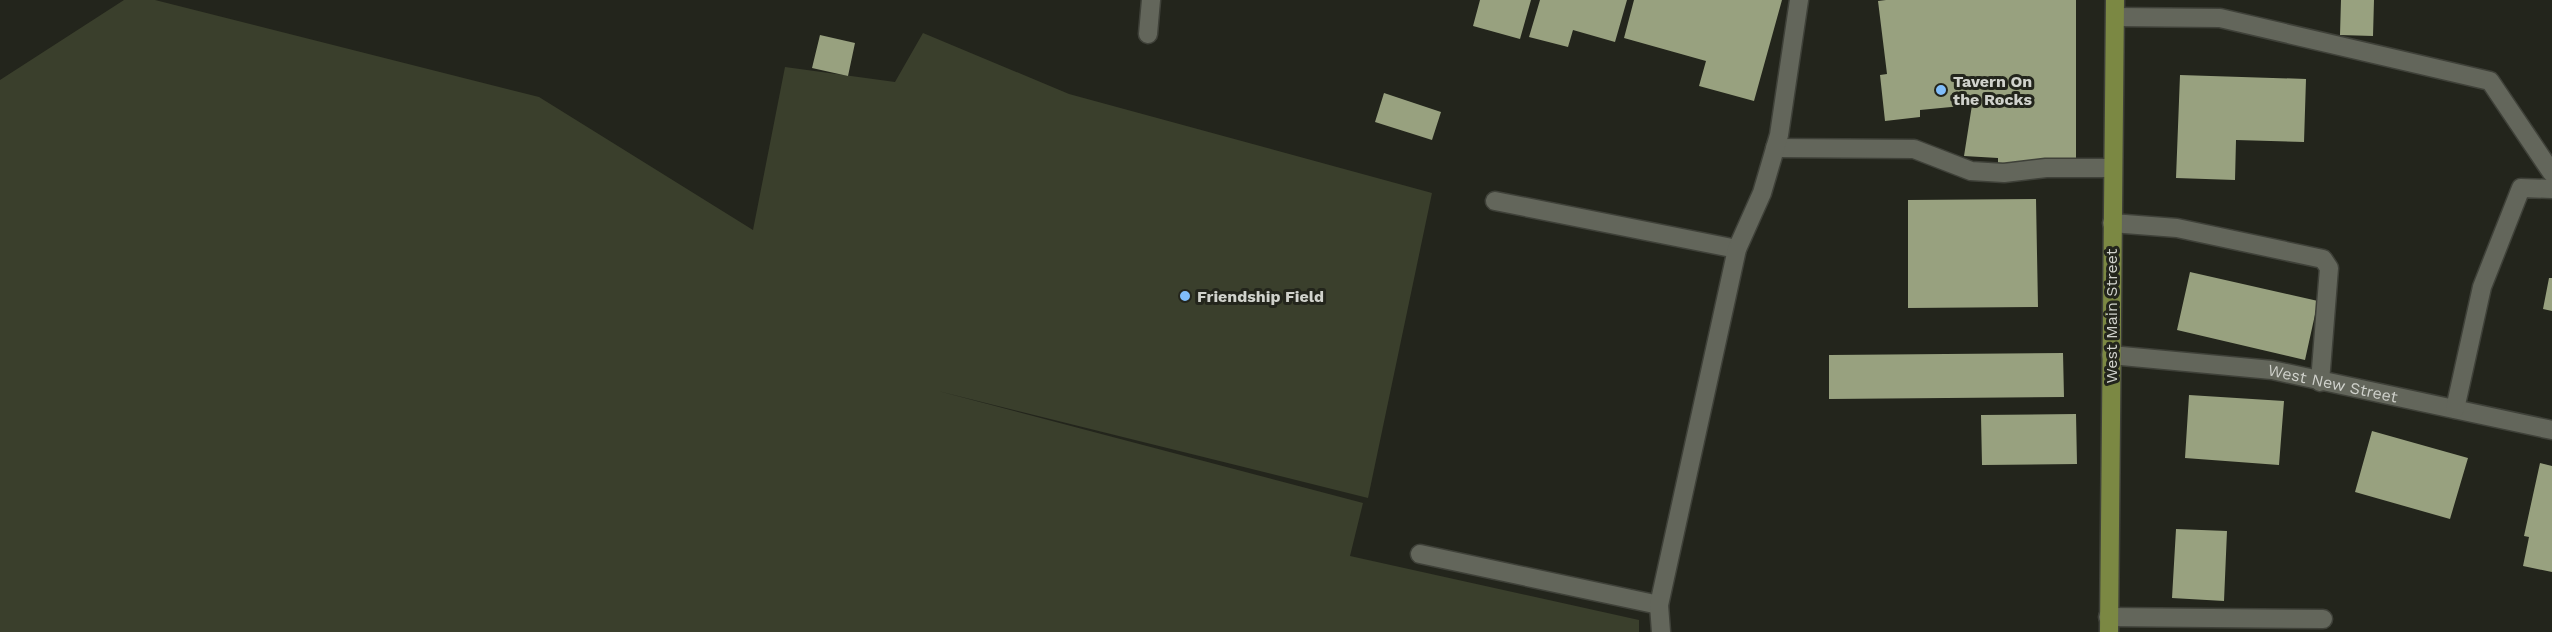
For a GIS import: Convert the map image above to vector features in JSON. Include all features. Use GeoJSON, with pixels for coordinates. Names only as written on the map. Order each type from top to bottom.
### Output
{"type":"FeatureCollection","features":[{"type":"Feature","properties":{"kind":"main road","name":"West Main Street"},"geometry":{"type":"LineString","coordinates":[[2108,625],[2115,8]]}},
{"type":"Feature","properties":{"kind":"street"},"geometry":{"type":"LineString","coordinates":[[1148,34],[1151,0]]}},
{"type":"Feature","properties":{"kind":"street"},"geometry":{"type":"LineString","coordinates":[[1661,632],[1659,605],[1737,249],[1762,193],[1775,148],[1799,0]]}},
{"type":"Feature","properties":{"kind":"street"},"geometry":{"type":"LineString","coordinates":[[2115,8],[2220,18],[2490,81],[2552,173]]}},
{"type":"Feature","properties":{"kind":"street"},"geometry":{"type":"LineString","coordinates":[[1775,148],[1914,149],[1971,171],[2004,173],[2046,168],[2112,168]]}},
{"type":"Feature","properties":{"kind":"street"},"geometry":{"type":"LineString","coordinates":[[2455,409],[2482,287],[2521,188],[2552,189]]}},
{"type":"Feature","properties":{"kind":"street"},"geometry":{"type":"LineString","coordinates":[[1496,201],[1737,249]]}},
{"type":"Feature","properties":{"kind":"street"},"geometry":{"type":"LineString","coordinates":[[2112,223],[2177,228],[2323,258],[2329,268],[2320,382]]}},
{"type":"Feature","properties":{"kind":"street","name":"West New Street"},"geometry":{"type":"LineString","coordinates":[[2111,355],[2272,370],[2552,430]]}},
{"type":"Feature","properties":{"kind":"street"},"geometry":{"type":"LineString","coordinates":[[1420,554],[1659,605]]}},
{"type":"Feature","properties":{"kind":"street"},"geometry":{"type":"LineString","coordinates":[[2108,625],[2323,619]]}},
{"type":"Feature","properties":{"kind":"green space"},"geometry":{"type":"Polygon","coordinates":[[[124,0],[155,0],[539,97],[753,230],[785,67],[895,82],[923,33],[1069,94],[1432,193],[1368,498],[938,391],[1363,503],[1350,556],[1639,620],[1639,632],[0,632],[0,80],[124,0]]]}},
{"type":"Feature","properties":{"kind":"building"},"geometry":{"type":"Polygon","coordinates":[[[1480,0],[1531,0],[1520,39],[1473,26],[1480,0]]]}},
{"type":"Feature","properties":{"kind":"building"},"geometry":{"type":"Polygon","coordinates":[[[1540,0],[1627,0],[1615,42],[1573,30],[1568,47],[1529,37],[1540,0]]]}},
{"type":"Feature","properties":{"kind":"building"},"geometry":{"type":"Polygon","coordinates":[[[1634,0],[1782,0],[1754,101],[1699,86],[1706,61],[1624,38],[1634,0]]]}},
{"type":"Feature","properties":{"kind":"building"},"geometry":{"type":"Polygon","coordinates":[[[2076,0],[2076,164],[1998,163],[1998,158],[1964,156],[1972,105],[1920,110],[1920,117],[1885,121],[1880,75],[1887,74],[1878,1],[2076,0]]]}},
{"type":"Feature","properties":{"kind":"building"},"geometry":{"type":"Polygon","coordinates":[[[2341,0],[2374,0],[2373,36],[2340,35],[2341,0]]]}},
{"type":"Feature","properties":{"kind":"building"},"geometry":{"type":"Polygon","coordinates":[[[820,35],[855,43],[848,76],[812,68],[820,35]]]}},
{"type":"Feature","properties":{"kind":"building"},"geometry":{"type":"Polygon","coordinates":[[[2180,75],[2306,79],[2304,142],[2236,140],[2235,180],[2176,178],[2180,75]]]}},
{"type":"Feature","properties":{"kind":"building"},"geometry":{"type":"Polygon","coordinates":[[[1384,93],[1441,112],[1432,140],[1375,122],[1384,93]]]}},
{"type":"Feature","properties":{"kind":"building"},"geometry":{"type":"Polygon","coordinates":[[[2036,199],[2038,307],[1908,308],[1908,200],[2036,199]]]}},
{"type":"Feature","properties":{"kind":"building"},"geometry":{"type":"Polygon","coordinates":[[[2190,272],[2318,301],[2305,360],[2177,330],[2190,272]]]}},
{"type":"Feature","properties":{"kind":"building"},"geometry":{"type":"Polygon","coordinates":[[[2549,278],[2552,278],[2552,311],[2543,309],[2549,278]]]}},
{"type":"Feature","properties":{"kind":"building"},"geometry":{"type":"Polygon","coordinates":[[[2063,353],[2064,397],[1829,399],[1829,355],[2063,353]]]}},
{"type":"Feature","properties":{"kind":"building"},"geometry":{"type":"Polygon","coordinates":[[[2189,395],[2284,401],[2279,465],[2185,458],[2189,395]]]}},
{"type":"Feature","properties":{"kind":"building"},"geometry":{"type":"Polygon","coordinates":[[[2076,414],[2077,464],[1982,465],[1981,415],[2076,414]]]}},
{"type":"Feature","properties":{"kind":"building"},"geometry":{"type":"Polygon","coordinates":[[[2372,431],[2468,458],[2450,519],[2355,492],[2372,431]]]}},
{"type":"Feature","properties":{"kind":"building"},"geometry":{"type":"Polygon","coordinates":[[[2540,463],[2552,466],[2552,572],[2523,566],[2529,537],[2524,536],[2540,463]]]}},
{"type":"Feature","properties":{"kind":"building"},"geometry":{"type":"Polygon","coordinates":[[[2176,529],[2227,531],[2224,601],[2172,598],[2176,529]]]}},
{"type":"Feature","properties":{"kind":"place","name":"Tavern On the Rocks"},"geometry":{"type":"Point","coordinates":[1941,90]}},
{"type":"Feature","properties":{"kind":"place","name":"Friendship Field"},"geometry":{"type":"Point","coordinates":[1185,296]}}]}
